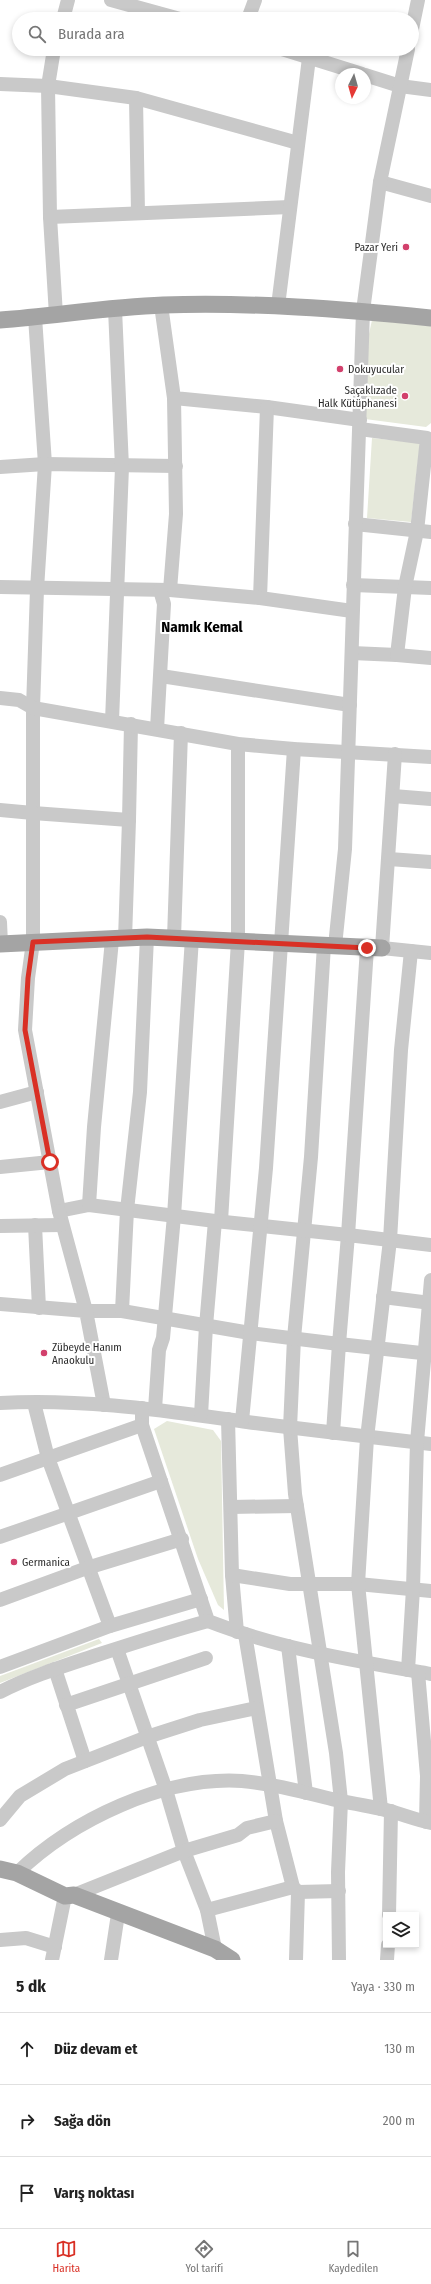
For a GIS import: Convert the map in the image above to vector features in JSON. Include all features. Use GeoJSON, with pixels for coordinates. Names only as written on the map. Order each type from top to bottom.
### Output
{"type":"FeatureCollection","features":[{"type":"Feature","properties":{"kind":"main road"},"geometry":{"type":"LineString","coordinates":[[0,320],[56,316],[161,305],[278,306],[363,311],[431,318]]}},
{"type":"Feature","properties":{"kind":"main road"},"geometry":{"type":"LineString","coordinates":[[0,944],[147,937],[238,940],[375,948]]}},
{"type":"Feature","properties":{"kind":"main road"},"geometry":{"type":"LineString","coordinates":[[0,1869],[17,1873],[70,1896],[215,1949],[232,1960]]}},
{"type":"Feature","properties":{"kind":"street"},"geometry":{"type":"LineString","coordinates":[[65,12],[68,0]]}},
{"type":"Feature","properties":{"kind":"street"},"geometry":{"type":"LineString","coordinates":[[111,0],[155,6],[167,12]]}},
{"type":"Feature","properties":{"kind":"street"},"geometry":{"type":"LineString","coordinates":[[251,12],[255,0]]}},
{"type":"Feature","properties":{"kind":"street"},"geometry":{"type":"LineString","coordinates":[[416,12],[418,0]]}},
{"type":"Feature","properties":{"kind":"street"},"geometry":{"type":"LineString","coordinates":[[53,56],[48,86],[50,217],[56,316]]}},
{"type":"Feature","properties":{"kind":"street"},"geometry":{"type":"LineString","coordinates":[[303,56],[342,68]]}},
{"type":"Feature","properties":{"kind":"street"},"geometry":{"type":"LineString","coordinates":[[339,1960],[338,1872],[341,1801],[336,1753],[319,1654],[297,1506],[290,1428],[294,1338],[305,1230],[329,946],[345,849],[363,311],[380,182],[406,56]]}},
{"type":"Feature","properties":{"kind":"street"},"geometry":{"type":"LineString","coordinates":[[278,306],[309,58]]}},
{"type":"Feature","properties":{"kind":"street"},"geometry":{"type":"LineString","coordinates":[[371,77],[400,86],[431,90]]}},
{"type":"Feature","properties":{"kind":"street"},"geometry":{"type":"LineString","coordinates":[[0,84],[48,86],[136,98],[298,143]]}},
{"type":"Feature","properties":{"kind":"street"},"geometry":{"type":"LineString","coordinates":[[136,98],[138,213]]}},
{"type":"Feature","properties":{"kind":"street"},"geometry":{"type":"LineString","coordinates":[[380,182],[431,196]]}},
{"type":"Feature","properties":{"kind":"street"},"geometry":{"type":"LineString","coordinates":[[50,217],[290,207]]}},
{"type":"Feature","properties":{"kind":"street"},"geometry":{"type":"LineString","coordinates":[[157,729],[165,590],[176,514],[174,398],[161,305]]}},
{"type":"Feature","properties":{"kind":"street"},"geometry":{"type":"LineString","coordinates":[[112,721],[122,467],[115,309]]}},
{"type":"Feature","properties":{"kind":"street"},"geometry":{"type":"LineString","coordinates":[[35,317],[45,464],[37,589],[33,708],[33,942],[28,978],[25,1030],[60,1218],[86,1312],[104,1405]]}},
{"type":"Feature","properties":{"kind":"street"},"geometry":{"type":"LineString","coordinates":[[174,398],[267,407],[429,438],[417,531],[405,587],[397,655]]}},
{"type":"Feature","properties":{"kind":"street"},"geometry":{"type":"LineString","coordinates":[[260,598],[267,407]]}},
{"type":"Feature","properties":{"kind":"street"},"geometry":{"type":"LineString","coordinates":[[0,467],[45,464],[122,467],[176,466]]}},
{"type":"Feature","properties":{"kind":"street"},"geometry":{"type":"LineString","coordinates":[[355,524],[431,532]]}},
{"type":"Feature","properties":{"kind":"street"},"geometry":{"type":"LineString","coordinates":[[353,585],[431,588]]}},
{"type":"Feature","properties":{"kind":"street"},"geometry":{"type":"LineString","coordinates":[[0,587],[37,589],[165,590],[260,598],[352,611]]}},
{"type":"Feature","properties":{"kind":"street"},"geometry":{"type":"LineString","coordinates":[[352,652],[431,658]]}},
{"type":"Feature","properties":{"kind":"street"},"geometry":{"type":"LineString","coordinates":[[161,676],[350,705]]}},
{"type":"Feature","properties":{"kind":"street"},"geometry":{"type":"LineString","coordinates":[[0,698],[19,700],[33,708],[238,744],[294,749],[431,757]]}},
{"type":"Feature","properties":{"kind":"street"},"geometry":{"type":"LineString","coordinates":[[89,1205],[94,1127],[118,939],[129,820],[131,724]]}},
{"type":"Feature","properties":{"kind":"street"},"geometry":{"type":"LineString","coordinates":[[174,938],[181,733]]}},
{"type":"Feature","properties":{"kind":"street"},"geometry":{"type":"LineString","coordinates":[[201,1415],[206,1326],[218,1221],[238,940],[238,744]]}},
{"type":"Feature","properties":{"kind":"street"},"geometry":{"type":"LineString","coordinates":[[294,749],[282,943],[261,1225],[250,1333],[235,1420],[231,1507],[232,1575],[241,1633],[276,1821],[295,1890],[296,1960]]}},
{"type":"Feature","properties":{"kind":"street"},"geometry":{"type":"LineString","coordinates":[[333,1433],[348,1235],[375,948],[389,859],[394,796],[395,754]]}},
{"type":"Feature","properties":{"kind":"street"},"geometry":{"type":"LineString","coordinates":[[394,796],[431,798]]}},
{"type":"Feature","properties":{"kind":"street"},"geometry":{"type":"LineString","coordinates":[[0,810],[129,820]]}},
{"type":"Feature","properties":{"kind":"street"},"geometry":{"type":"LineString","coordinates":[[389,859],[431,862]]}},
{"type":"Feature","properties":{"kind":"street"},"geometry":{"type":"LineString","coordinates":[[0,922],[0,944]]}},
{"type":"Feature","properties":{"kind":"street"},"geometry":{"type":"LineString","coordinates":[[122,1311],[127,1210],[140,1092],[147,937]]}},
{"type":"Feature","properties":{"kind":"street"},"geometry":{"type":"LineString","coordinates":[[192,938],[174,1216],[163,1338],[159,1350],[149,1409],[142,1425],[182,1539],[208,1621]]}},
{"type":"Feature","properties":{"kind":"street"},"geometry":{"type":"LineString","coordinates":[[375,948],[431,953]]}},
{"type":"Feature","properties":{"kind":"street"},"geometry":{"type":"LineString","coordinates":[[389,1912],[386,1810],[365,1663],[358,1584],[367,1438],[390,1240],[402,1050],[411,951]]}},
{"type":"Feature","properties":{"kind":"street"},"geometry":{"type":"LineString","coordinates":[[0,1102],[37,1092]]}},
{"type":"Feature","properties":{"kind":"street"},"geometry":{"type":"LineString","coordinates":[[0,1167],[50,1162]]}},
{"type":"Feature","properties":{"kind":"street"},"geometry":{"type":"LineString","coordinates":[[0,1226],[35,1225],[60,1218],[89,1205],[431,1245]]}},
{"type":"Feature","properties":{"kind":"street"},"geometry":{"type":"LineString","coordinates":[[35,1225],[39,1308]]}},
{"type":"Feature","properties":{"kind":"street"},"geometry":{"type":"LineString","coordinates":[[17,1873],[38,1853],[71,1830],[119,1807],[166,1790],[212,1781],[270,1785],[386,1810],[428,1823],[427,1776],[413,1589],[417,1442],[428,1354],[431,1280]]}},
{"type":"Feature","properties":{"kind":"street"},"geometry":{"type":"LineString","coordinates":[[383,1297],[430,1302]]}},
{"type":"Feature","properties":{"kind":"street"},"geometry":{"type":"LineString","coordinates":[[0,1304],[86,1312],[122,1311],[250,1333],[428,1354]]}},
{"type":"Feature","properties":{"kind":"street"},"geometry":{"type":"LineString","coordinates":[[34,1403],[48,1458],[70,1513],[87,1568],[110,1626]]}},
{"type":"Feature","properties":{"kind":"street"},"geometry":{"type":"LineString","coordinates":[[4,1405],[34,1403],[104,1405],[149,1409],[367,1438],[431,1444]]}},
{"type":"Feature","properties":{"kind":"street"},"geometry":{"type":"LineString","coordinates":[[0,1475],[142,1425]]}},
{"type":"Feature","properties":{"kind":"street"},"geometry":{"type":"LineString","coordinates":[[0,1537],[161,1481]]}},
{"type":"Feature","properties":{"kind":"street"},"geometry":{"type":"LineString","coordinates":[[231,1507],[297,1506]]}},
{"type":"Feature","properties":{"kind":"street"},"geometry":{"type":"LineString","coordinates":[[0,1600],[87,1568],[182,1539]]}},
{"type":"Feature","properties":{"kind":"street"},"geometry":{"type":"LineString","coordinates":[[232,1575],[309,1586],[358,1584],[431,1591]]}},
{"type":"Feature","properties":{"kind":"street"},"geometry":{"type":"LineString","coordinates":[[0,1667],[110,1626],[201,1599]]}},
{"type":"Feature","properties":{"kind":"street"},"geometry":{"type":"LineString","coordinates":[[0,1692],[20,1682],[55,1669],[208,1621],[241,1633],[319,1654],[419,1672]]}},
{"type":"Feature","properties":{"kind":"street"},"geometry":{"type":"LineString","coordinates":[[288,1646],[306,1793]]}},
{"type":"Feature","properties":{"kind":"street"},"geometry":{"type":"LineString","coordinates":[[117,1649],[166,1790],[184,1851],[207,1910],[215,1949]]}},
{"type":"Feature","properties":{"kind":"street"},"geometry":{"type":"LineString","coordinates":[[66,1705],[206,1658]]}},
{"type":"Feature","properties":{"kind":"street"},"geometry":{"type":"LineString","coordinates":[[55,1669],[85,1761]]}},
{"type":"Feature","properties":{"kind":"street"},"geometry":{"type":"LineString","coordinates":[[0,1820],[20,1796],[65,1769],[148,1737],[200,1720],[256,1708]]}},
{"type":"Feature","properties":{"kind":"street"},"geometry":{"type":"LineString","coordinates":[[0,1940],[26,1938],[54,1954],[70,1896],[184,1851],[238,1835],[247,1828],[276,1821]]}},
{"type":"Feature","properties":{"kind":"street"},"geometry":{"type":"LineString","coordinates":[[207,1910],[295,1890],[339,1891]]}},
{"type":"Feature","properties":{"kind":"street"},"geometry":{"type":"LineString","coordinates":[[111,1960],[118,1914]]}},
{"type":"Feature","properties":{"kind":"street"},"geometry":{"type":"LineString","coordinates":[[387,1960],[388,1948]]}},
{"type":"Feature","properties":{"kind":"shaded area"},"geometry":{"type":"Polygon","coordinates":[[[372,320],[431,326],[431,423],[426,427],[365,419],[367,343],[372,320]]]}},
{"type":"Feature","properties":{"kind":"shaded area"},"geometry":{"type":"Polygon","coordinates":[[[372,438],[420,443],[411,522],[367,518],[372,438]]]}},
{"type":"Feature","properties":{"kind":"shaded area"},"geometry":{"type":"Polygon","coordinates":[[[167,1421],[213,1430],[221,1441],[224,1610],[218,1605],[198,1559],[154,1429],[167,1421]]]}},
{"type":"Feature","properties":{"kind":"shaded area"},"geometry":{"type":"Polygon","coordinates":[[[99,1639],[102,1643],[0,1683],[0,1676],[99,1639]]]}},
{"type":"Feature","properties":{"kind":"place","name":"Pazar Yeri"},"geometry":{"type":"Point","coordinates":[406,247]}},
{"type":"Feature","properties":{"kind":"place","name":"Dokuyucular"},"geometry":{"type":"Point","coordinates":[340,369]}},
{"type":"Feature","properties":{"kind":"place","name":"Saçaklızade Halk Kütüphanesi"},"geometry":{"type":"Point","coordinates":[405,396]}},
{"type":"Feature","properties":{"kind":"place","name":"Zübeyde Hanım Anaokulu"},"geometry":{"type":"Point","coordinates":[44,1353]}},
{"type":"Feature","properties":{"kind":"place","name":"Germanica"},"geometry":{"type":"Point","coordinates":[14,1562]}},
{"type":"Feature","properties":{"kind":"district","name":"Namık Kemal"},"geometry":{"type":"Point","coordinates":[202,627]}},
{"type":"Feature","properties":{"kind":"route"},"geometry":{"type":"LineString","coordinates":[[50,1162],[25,1030],[28,978],[33,942],[112,940],[147,937],[238,940],[367,948]]}}]}
